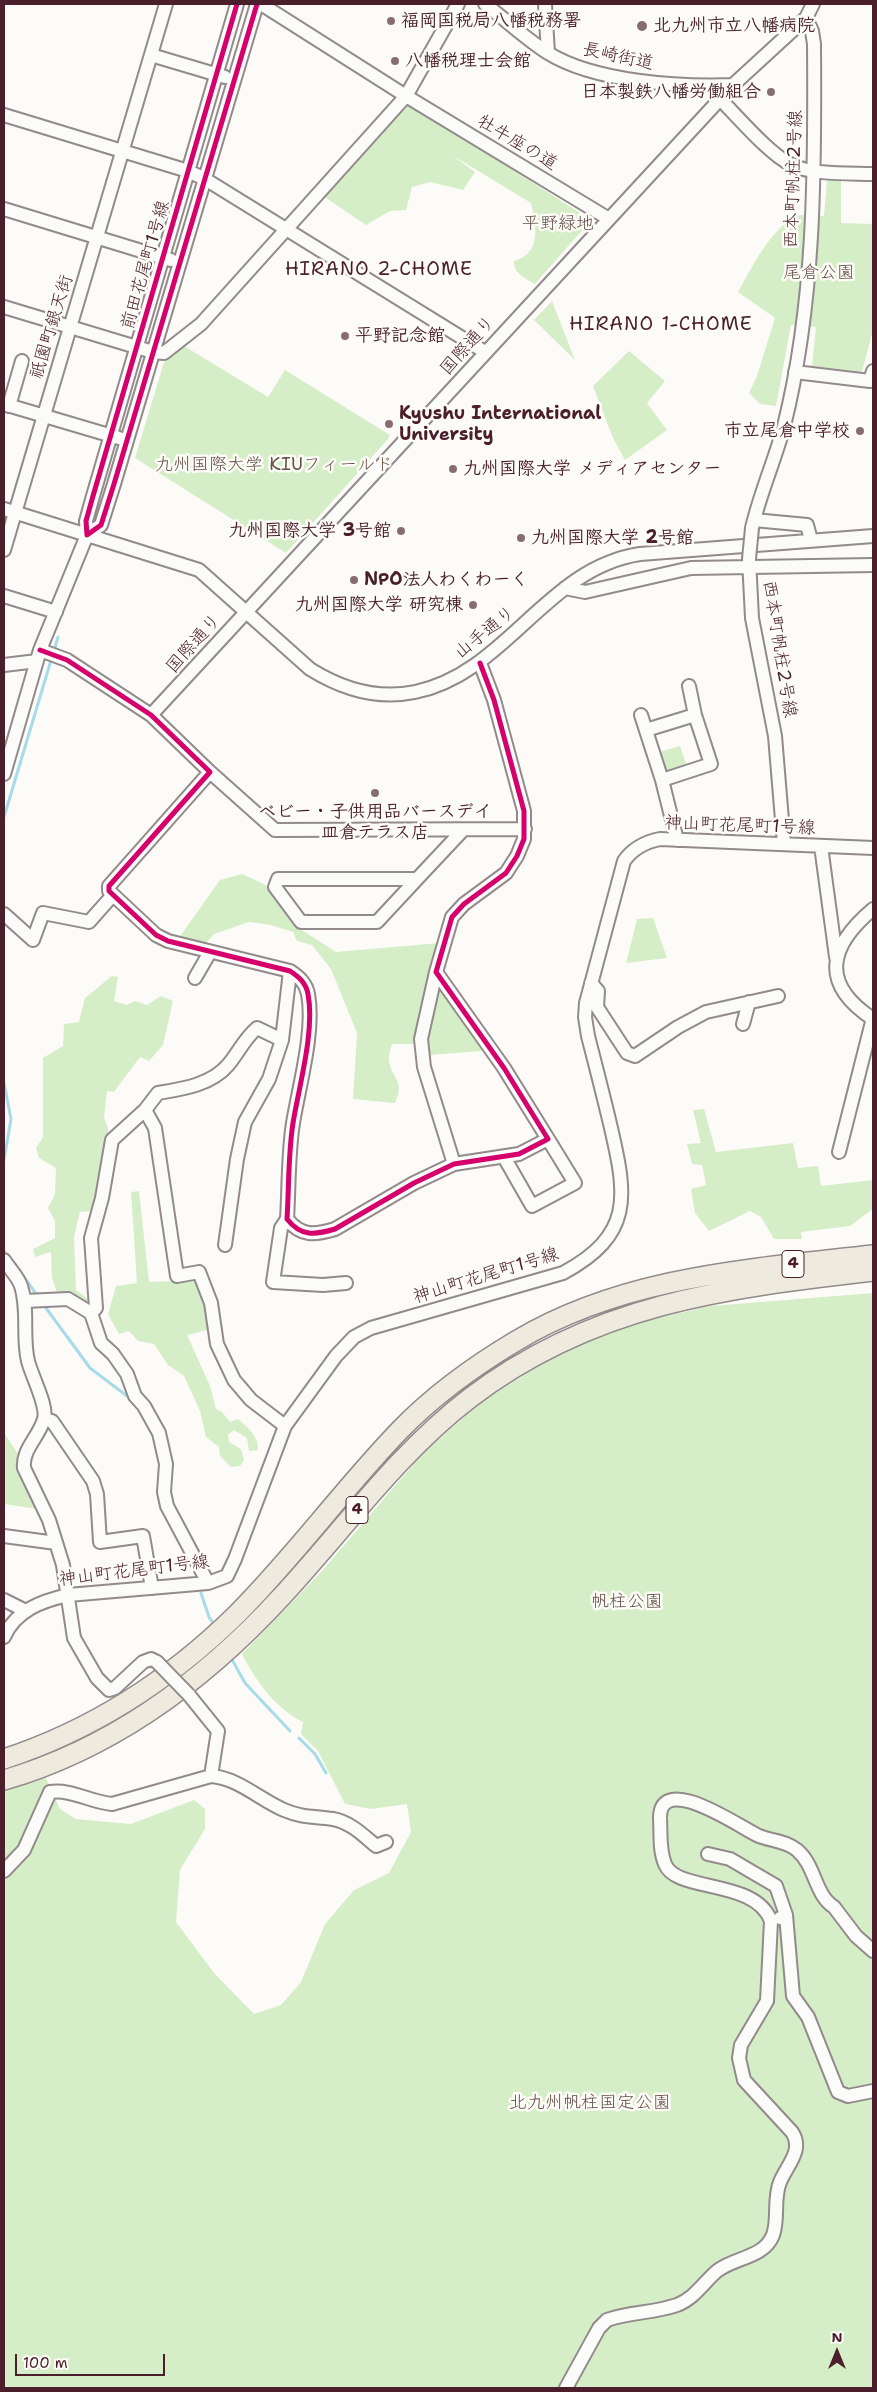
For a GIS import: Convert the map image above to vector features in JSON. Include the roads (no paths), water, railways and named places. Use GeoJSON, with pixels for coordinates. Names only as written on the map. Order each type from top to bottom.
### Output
{"type":"FeatureCollection","features":[{"type":"Feature","properties":{"kind":"highway","name":"4"},"geometry":{"type":"LineString","coordinates":[[7,1779],[81,1750],[114,1733],[173,1696],[197,1677],[251,1629],[419,1442],[470,1398],[529,1359],[584,1331],[714,1283],[873,1255]]}},
{"type":"Feature","properties":{"kind":"highway","name":"4"},"geometry":{"type":"LineString","coordinates":[[6,1759],[102,1716],[151,1685],[185,1660],[238,1613],[401,1428],[455,1382],[517,1340],[578,1311],[641,1289],[873,1271]]}},
{"type":"Feature","properties":{"kind":"street","name":"祇園町銀天街"},"geometry":{"type":"LineString","coordinates":[[4,550],[9,510],[44,416],[120,152],[166,4]]}},
{"type":"Feature","properties":{"kind":"street","name":"前田花尾町1号線"},"geometry":{"type":"LineString","coordinates":[[4,774],[46,655],[56,612],[87,535],[86,520],[237,4]]}},
{"type":"Feature","properties":{"kind":"street","name":"前田花尾町1号線"},"geometry":{"type":"LineString","coordinates":[[87,535],[101,524],[257,4]]}},
{"type":"Feature","properties":{"kind":"street","name":"牡牛座の道"},"geometry":{"type":"LineString","coordinates":[[261,4],[406,96],[608,219]]}},
{"type":"Feature","properties":{"kind":"street"},"geometry":{"type":"LineString","coordinates":[[4,307],[153,352],[164,353],[201,324],[406,96],[458,4]]}},
{"type":"Feature","properties":{"kind":"street","name":"長崎街道"},"geometry":{"type":"LineString","coordinates":[[485,4],[548,53],[569,64],[593,72],[672,86],[733,85]]}},
{"type":"Feature","properties":{"kind":"street"},"geometry":{"type":"LineString","coordinates":[[545,4],[548,53]]}},
{"type":"Feature","properties":{"kind":"street","name":"国際通り"},"geometry":{"type":"LineString","coordinates":[[151,715],[733,85],[806,18],[813,4]]}},
{"type":"Feature","properties":{"kind":"street"},"geometry":{"type":"LineString","coordinates":[[806,18],[821,4]]}},
{"type":"Feature","properties":{"kind":"street","name":"西本町帆柱2号線"},"geometry":{"type":"LineString","coordinates":[[784,844],[775,736],[752,618],[749,563],[753,524],[784,427],[803,324],[815,170],[814,44],[812,31],[806,18]]}},
{"type":"Feature","properties":{"kind":"street"},"geometry":{"type":"LineString","coordinates":[[151,55],[236,79]]}},
{"type":"Feature","properties":{"kind":"street"},"geometry":{"type":"LineString","coordinates":[[720,100],[792,166],[815,170],[873,174]]}},
{"type":"Feature","properties":{"kind":"street"},"geometry":{"type":"LineString","coordinates":[[4,115],[120,152],[188,171],[205,179],[485,352]]}},
{"type":"Feature","properties":{"kind":"street"},"geometry":{"type":"LineString","coordinates":[[4,209],[180,263]]}},
{"type":"Feature","properties":{"kind":"street"},"geometry":{"type":"LineString","coordinates":[[22,361],[6,405],[127,440]]}},
{"type":"Feature","properties":{"kind":"street"},"geometry":{"type":"LineString","coordinates":[[795,372],[870,382],[873,371]]}},
{"type":"Feature","properties":{"kind":"street","name":"山手通り"},"geometry":{"type":"LineString","coordinates":[[9,510],[199,570],[310,669],[331,682],[352,690],[402,695],[424,690],[458,677],[480,663],[565,588],[598,565],[625,556],[873,536]]}},
{"type":"Feature","properties":{"kind":"street"},"geometry":{"type":"LineString","coordinates":[[753,524],[807,525],[811,540]]}},
{"type":"Feature","properties":{"kind":"street"},"geometry":{"type":"LineString","coordinates":[[565,588],[586,592],[691,568],[749,563],[873,565]]}},
{"type":"Feature","properties":{"kind":"street"},"geometry":{"type":"LineString","coordinates":[[4,596],[56,612]]}},
{"type":"Feature","properties":{"kind":"street"},"geometry":{"type":"LineString","coordinates":[[4,665],[46,655],[67,660],[151,715],[210,772],[275,830],[525,829]]}},
{"type":"Feature","properties":{"kind":"street"},"geometry":{"type":"LineString","coordinates":[[454,1164],[424,1067],[421,1039],[436,972],[452,917],[464,904],[506,873],[517,856],[525,829],[524,811],[494,700],[480,663]]}},
{"type":"Feature","properties":{"kind":"street"},"geometry":{"type":"LineString","coordinates":[[662,780],[711,764],[695,715],[689,686]]}},
{"type":"Feature","properties":{"kind":"street"},"geometry":{"type":"LineString","coordinates":[[641,715],[662,780],[677,840]]}},
{"type":"Feature","properties":{"kind":"street"},"geometry":{"type":"LineString","coordinates":[[646,730],[695,715]]}},
{"type":"Feature","properties":{"kind":"street"},"geometry":{"type":"LineString","coordinates":[[210,772],[109,886],[112,896],[156,935],[168,941],[290,971],[299,976],[305,985],[309,1002],[304,1065],[293,1125],[287,1219],[280,1228],[273,1282],[323,1285],[346,1283]]}},
{"type":"Feature","properties":{"kind":"street"},"geometry":{"type":"LineString","coordinates":[[417,879],[278,879],[275,887],[301,922],[377,922],[463,830]]}},
{"type":"Feature","properties":{"kind":"street","name":"神山町花尾町1号線"},"geometry":{"type":"LineString","coordinates":[[4,1637],[16,1618],[47,1600],[68,1595],[208,1583],[227,1576],[285,1426],[336,1356],[354,1337],[371,1328],[564,1273],[584,1262],[599,1249],[619,1217],[623,1191],[621,1168],[585,1018],[586,1003],[624,861],[634,850],[650,841],[677,840],[873,848]]}},
{"type":"Feature","properties":{"kind":"street"},"geometry":{"type":"LineString","coordinates":[[821,846],[838,980],[846,997],[856,1008],[873,1018],[839,1152]]}},
{"type":"Feature","properties":{"kind":"street"},"geometry":{"type":"LineString","coordinates":[[4,914],[33,940],[43,913],[89,922],[112,896]]}},
{"type":"Feature","properties":{"kind":"street"},"geometry":{"type":"LineString","coordinates":[[836,958],[844,941],[873,909]]}},
{"type":"Feature","properties":{"kind":"street"},"geometry":{"type":"LineString","coordinates":[[195,978],[210,952]]}},
{"type":"Feature","properties":{"kind":"street"},"geometry":{"type":"LineString","coordinates":[[225,1246],[237,1159],[245,1122],[269,1079],[282,1040],[290,971]]}},
{"type":"Feature","properties":{"kind":"street"},"geometry":{"type":"LineString","coordinates":[[436,972],[504,1068],[575,1183],[532,1206],[504,1157]]}},
{"type":"Feature","properties":{"kind":"street"},"geometry":{"type":"LineString","coordinates":[[591,983],[598,991],[597,1007],[627,1053],[636,1056],[678,1027],[706,1012],[778,996]]}},
{"type":"Feature","properties":{"kind":"street"},"geometry":{"type":"LineString","coordinates":[[743,1024],[749,1002]]}},
{"type":"Feature","properties":{"kind":"street"},"geometry":{"type":"LineString","coordinates":[[91,1313],[96,1308],[91,1238],[102,1198],[112,1140],[145,1110],[158,1093],[191,1087],[212,1077],[228,1066],[246,1037],[257,1028],[282,1040]]}},
{"type":"Feature","properties":{"kind":"street"},"geometry":{"type":"LineString","coordinates":[[145,1110],[156,1128],[177,1276],[199,1272],[211,1303],[217,1344],[234,1380],[251,1400],[285,1426]]}},
{"type":"Feature","properties":{"kind":"street"},"geometry":{"type":"LineString","coordinates":[[287,1219],[294,1229],[306,1233],[321,1233],[335,1229],[414,1183],[454,1164],[519,1154],[548,1139]]}},
{"type":"Feature","properties":{"kind":"street"},"geometry":{"type":"LineString","coordinates":[[4,1260],[20,1284],[25,1302],[24,1343],[34,1383],[45,1407],[44,1419],[23,1458],[24,1468],[49,1520],[68,1595],[74,1638],[97,1678],[109,1690],[115,1688],[143,1662],[151,1659],[157,1662],[189,1695],[218,1731],[211,1776]]}},
{"type":"Feature","properties":{"kind":"street"},"geometry":{"type":"LineString","coordinates":[[25,1302],[68,1299],[91,1313],[101,1343],[113,1354],[127,1374],[136,1396],[144,1406],[158,1433],[166,1464],[164,1492],[167,1506],[208,1583]]}},
{"type":"Feature","properties":{"kind":"street"},"geometry":{"type":"LineString","coordinates":[[44,1419],[52,1421],[92,1481],[96,1494],[100,1542],[142,1536],[152,1588]]}},
{"type":"Feature","properties":{"kind":"street"},"geometry":{"type":"LineString","coordinates":[[4,1536],[56,1544]]}},
{"type":"Feature","properties":{"kind":"street"},"geometry":{"type":"LineString","coordinates":[[4,1600],[26,1611]]}},
{"type":"Feature","properties":{"kind":"street"},"geometry":{"type":"LineString","coordinates":[[4,1871],[24,1850],[50,1792],[64,1790],[95,1803],[112,1804],[211,1776],[224,1777],[283,1809],[306,1818],[335,1820],[358,1830],[376,1846],[386,1842]]}},
{"type":"Feature","properties":{"kind":"street"},"geometry":{"type":"LineString","coordinates":[[566,2388],[599,2328],[606,2320],[677,2305],[692,2298],[717,2271],[732,2262],[758,2253],[766,2246],[774,2234],[776,2191],[785,2169],[797,2148],[798,2140],[744,2080],[739,2058],[741,2045],[767,2001],[771,1921],[768,1914],[756,1902],[733,1891],[703,1884],[671,1873],[665,1865],[661,1843],[660,1814],[665,1806],[671,1801],[685,1800],[703,1804],[759,1836],[787,1843],[798,1851],[810,1865],[827,1902],[834,1907],[866,1946],[873,1950]]}},
{"type":"Feature","properties":{"kind":"street"},"geometry":{"type":"LineString","coordinates":[[708,1854],[730,1859],[776,1886],[786,1916],[792,1996],[808,2017],[838,2092],[848,2096],[873,2091]]}},
{"type":"Feature","properties":{"kind":"street"},"geometry":{"type":"LineString","coordinates":[[771,1921],[786,1916]]}},
{"type":"Feature","properties":{"kind":"waterway"},"geometry":{"type":"LineString","coordinates":[[54,651],[58,637]]}},
{"type":"Feature","properties":{"kind":"waterway"},"geometry":{"type":"LineString","coordinates":[[4,817],[52,657]]}},
{"type":"Feature","properties":{"kind":"waterway"},"geometry":{"type":"LineString","coordinates":[[4,1083],[11,1119],[4,1160]]}},
{"type":"Feature","properties":{"kind":"waterway"},"geometry":{"type":"LineString","coordinates":[[4,1251],[16,1267]]}},
{"type":"Feature","properties":{"kind":"waterway"},"geometry":{"type":"LineString","coordinates":[[23,1276],[37,1295]]}},
{"type":"Feature","properties":{"kind":"waterway"},"geometry":{"type":"LineString","coordinates":[[46,1308],[90,1368],[131,1399]]}},
{"type":"Feature","properties":{"kind":"waterway"},"geometry":{"type":"LineString","coordinates":[[201,1593],[209,1617],[215,1626]]}},
{"type":"Feature","properties":{"kind":"waterway"},"geometry":{"type":"LineString","coordinates":[[230,1656],[245,1683],[290,1731]]}},
{"type":"Feature","properties":{"kind":"waterway"},"geometry":{"type":"LineString","coordinates":[[299,1738],[315,1754],[326,1773]]}},
{"type":"Feature","properties":{"kind":"place","name":"福岡国税局八幡税務署"},"geometry":{"type":"Point","coordinates":[391,21]}},
{"type":"Feature","properties":{"kind":"place","name":"北九州市立八幡病院"},"geometry":{"type":"Point","coordinates":[642,26]}},
{"type":"Feature","properties":{"kind":"place","name":"八幡税理士会館"},"geometry":{"type":"Point","coordinates":[395,61]}},
{"type":"Feature","properties":{"kind":"place","name":"日本製鉄八幡労働組合"},"geometry":{"type":"Point","coordinates":[771,92]}},
{"type":"Feature","properties":{"kind":"place","name":"平野記念館"},"geometry":{"type":"Point","coordinates":[345,336]}},
{"type":"Feature","properties":{"kind":"place","name":"Kyushu International University"},"geometry":{"type":"Point","coordinates":[389,424]}},
{"type":"Feature","properties":{"kind":"place","name":"市立尾倉中学校"},"geometry":{"type":"Point","coordinates":[860,431]}},
{"type":"Feature","properties":{"kind":"place","name":"九州国際大学 メディアセンター"},"geometry":{"type":"Point","coordinates":[453,469]}},
{"type":"Feature","properties":{"kind":"place","name":"九州国際大学 3号館"},"geometry":{"type":"Point","coordinates":[401,531]}},
{"type":"Feature","properties":{"kind":"place","name":"九州国際大学 2号館"},"geometry":{"type":"Point","coordinates":[521,538]}},
{"type":"Feature","properties":{"kind":"place","name":"NPO法人わくわーく"},"geometry":{"type":"Point","coordinates":[354,580]}},
{"type":"Feature","properties":{"kind":"place","name":"九州国際大学 研究棟"},"geometry":{"type":"Point","coordinates":[473,605]}},
{"type":"Feature","properties":{"kind":"place","name":"ベビー・子供用品バースデイ 皿倉テラス店"},"geometry":{"type":"Point","coordinates":[375,793]}},
{"type":"Feature","properties":{"kind":"district","name":"HIRANO 2-CHOME"},"geometry":{"type":"Point","coordinates":[379,270]}},
{"type":"Feature","properties":{"kind":"district","name":"HIRANO 1-CHOME"},"geometry":{"type":"Point","coordinates":[661,325]}},
{"type":"Feature","properties":{"kind":"park label","name":"平野緑地"},"geometry":{"type":"Point","coordinates":[558,224]}},
{"type":"Feature","properties":{"kind":"park label","name":"尾倉公園"},"geometry":{"type":"Point","coordinates":[819,273]}},
{"type":"Feature","properties":{"kind":"park label","name":"九州国際大学 KIUフィールド"},"geometry":{"type":"Point","coordinates":[274,465]}},
{"type":"Feature","properties":{"kind":"park label","name":"帆柱公園"},"geometry":{"type":"Point","coordinates":[627,1602]}},
{"type":"Feature","properties":{"kind":"park label","name":"北九州帆柱国定公園"},"geometry":{"type":"Point","coordinates":[590,2103]}}]}
